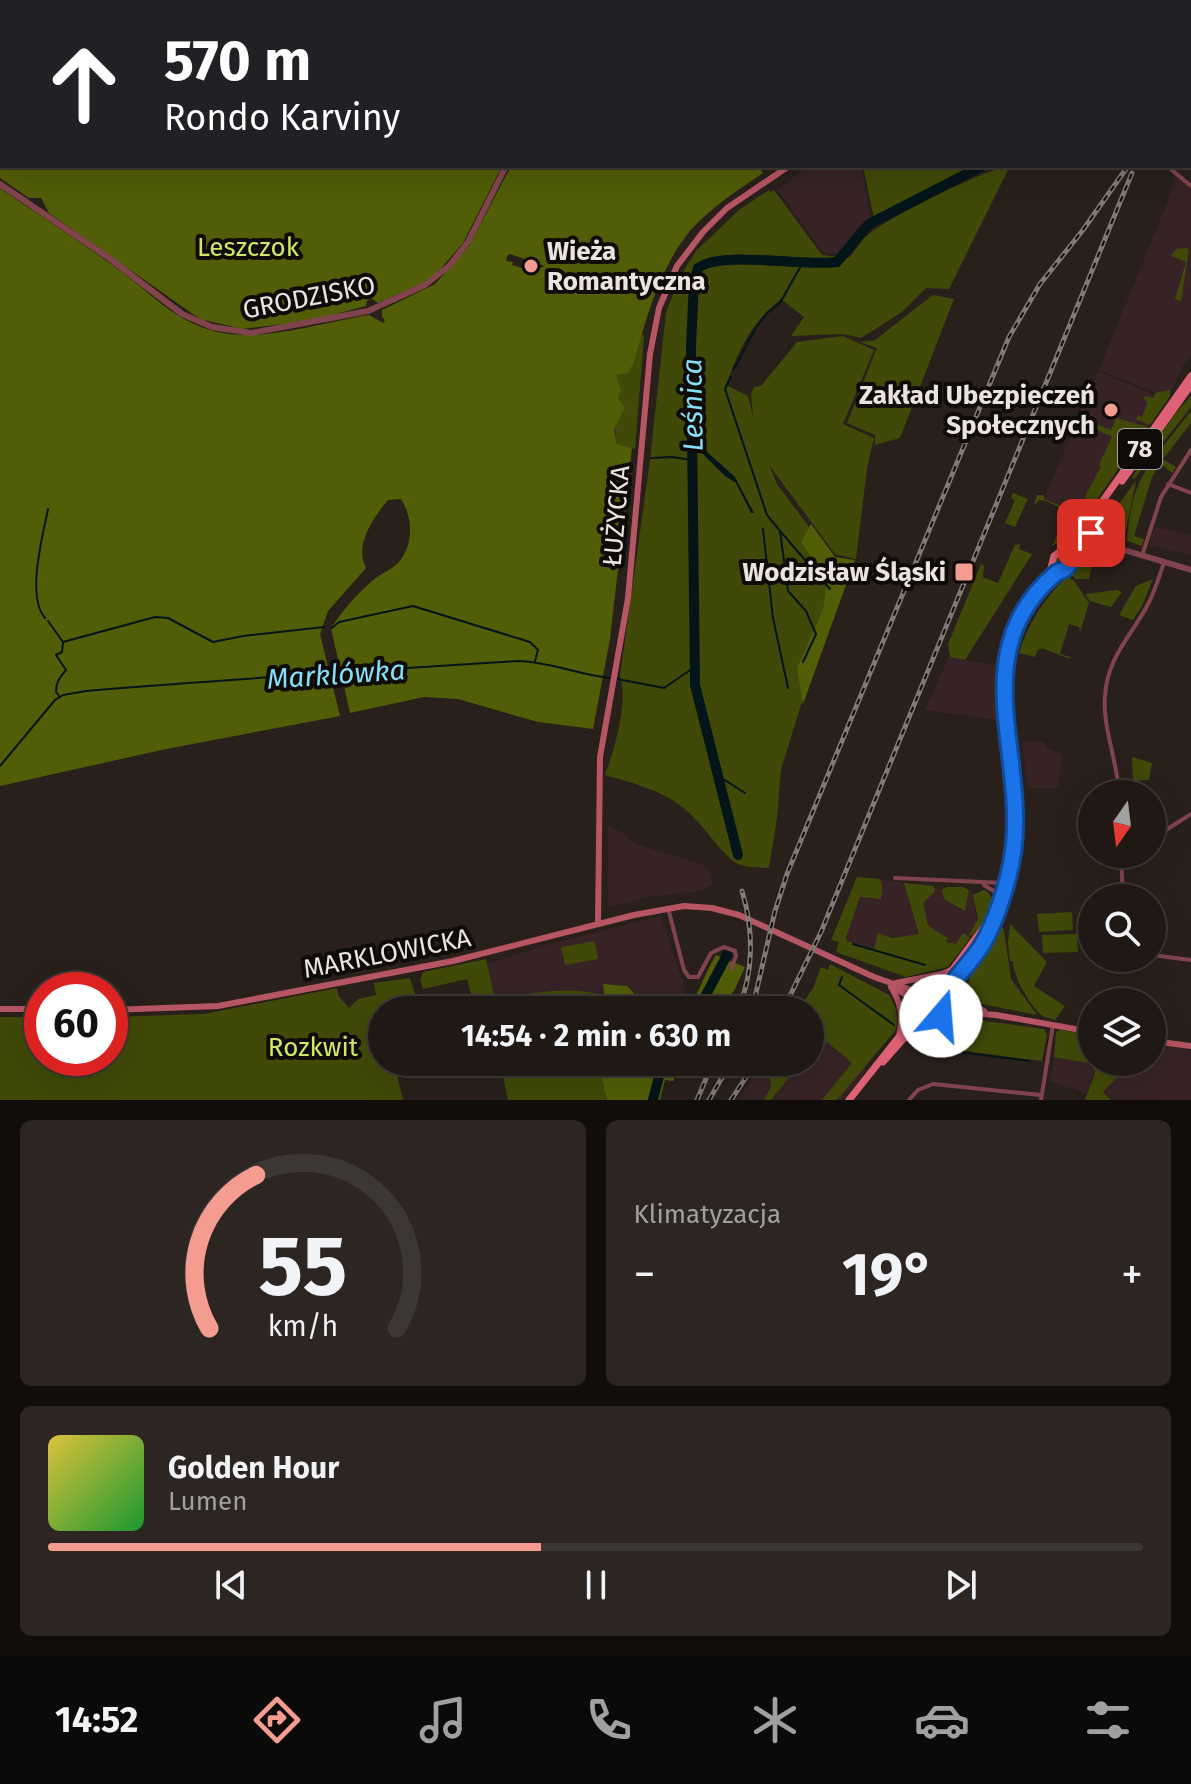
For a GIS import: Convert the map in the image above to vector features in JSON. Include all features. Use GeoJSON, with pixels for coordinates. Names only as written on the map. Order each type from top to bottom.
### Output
{"type":"FeatureCollection","features":[{"type":"Feature","properties":{"kind":"main road","name":"ŁUŻYCKA"},"geometry":{"type":"LineString","coordinates":[[598,924],[600,757],[630,582],[650,354],[663,296],[686,253],[714,220],[786,168]]}},
{"type":"Feature","properties":{"kind":"main road","name":"78"},"geometry":{"type":"LineString","coordinates":[[941,991],[967,965],[984,941],[1002,897],[1013,852],[1015,820],[1003,697],[1004,673],[1015,629],[1054,556],[1067,547],[1077,531],[1082,529],[1191,376]]}},
{"type":"Feature","properties":{"kind":"main road","name":"78"},"geometry":{"type":"LineString","coordinates":[[1036,593],[1088,545],[1095,519],[1189,389]]}},
{"type":"Feature","properties":{"kind":"main road"},"geometry":{"type":"LineString","coordinates":[[1082,529],[1092,534]]}},
{"type":"Feature","properties":{"kind":"main road"},"geometry":{"type":"LineString","coordinates":[[1052,563],[1061,570]]}},
{"type":"Feature","properties":{"kind":"main road","name":"MARKLOWICKA"},"geometry":{"type":"LineString","coordinates":[[128,1009],[218,1006],[453,961],[668,908],[712,908],[746,918],[915,996]]}},
{"type":"Feature","properties":{"kind":"main road","name":"78"},"geometry":{"type":"LineString","coordinates":[[941,991],[994,915]]}},
{"type":"Feature","properties":{"kind":"main road"},"geometry":{"type":"LineString","coordinates":[[967,965],[961,981],[962,992],[969,1003],[982,1013]]}},
{"type":"Feature","properties":{"kind":"main road"},"geometry":{"type":"LineString","coordinates":[[902,1038],[902,1016],[892,985],[942,974],[956,967]]}},
{"type":"Feature","properties":{"kind":"main road"},"geometry":{"type":"LineString","coordinates":[[902,1038],[913,1018],[915,996],[926,987],[941,991],[947,1006]]}},
{"type":"Feature","properties":{"kind":"main road"},"geometry":{"type":"LineString","coordinates":[[947,1006],[1078,1029]]}},
{"type":"Feature","properties":{"kind":"main road"},"geometry":{"type":"LineString","coordinates":[[915,1011],[925,1019],[935,1020],[947,1006]]}},
{"type":"Feature","properties":{"kind":"main road"},"geometry":{"type":"LineString","coordinates":[[0,1009],[24,1009]]}},
{"type":"Feature","properties":{"kind":"main road"},"geometry":{"type":"LineString","coordinates":[[902,1038],[982,1013]]}},
{"type":"Feature","properties":{"kind":"main road"},"geometry":{"type":"LineString","coordinates":[[849,1100],[902,1038],[925,1019]]}},
{"type":"Feature","properties":{"kind":"main road"},"geometry":{"type":"LineString","coordinates":[[1166,1043],[1191,1046]]}},
{"type":"Feature","properties":{"kind":"street","name":"GRODZISKO"},"geometry":{"type":"LineString","coordinates":[[0,184],[109,258],[182,314],[212,327],[251,333],[368,311],[398,300],[425,285],[449,266],[468,242],[505,168]]}},
{"type":"Feature","properties":{"kind":"street"},"geometry":{"type":"LineString","coordinates":[[1169,168],[1191,186]]}},
{"type":"Feature","properties":{"kind":"street"},"geometry":{"type":"LineString","coordinates":[[1142,556],[1158,504],[1191,450]]}},
{"type":"Feature","properties":{"kind":"street"},"geometry":{"type":"LineString","coordinates":[[1168,484],[1191,493]]}},
{"type":"Feature","properties":{"kind":"street"},"geometry":{"type":"LineString","coordinates":[[1103,507],[1102,528],[1113,545]]}},
{"type":"Feature","properties":{"kind":"street"},"geometry":{"type":"LineString","coordinates":[[1092,534],[1124,550],[1191,570]]}},
{"type":"Feature","properties":{"kind":"street"},"geometry":{"type":"LineString","coordinates":[[1088,545],[1124,550]]}},
{"type":"Feature","properties":{"kind":"street"},"geometry":{"type":"LineString","coordinates":[[1117,780],[1105,705],[1106,687],[1113,660],[1145,610],[1164,562]]}},
{"type":"Feature","properties":{"kind":"street"},"geometry":{"type":"LineString","coordinates":[[1166,830],[1191,814]]}},
{"type":"Feature","properties":{"kind":"street"},"geometry":{"type":"LineString","coordinates":[[895,878],[1006,883]]}},
{"type":"Feature","properties":{"kind":"street"},"geometry":{"type":"LineString","coordinates":[[981,884],[1002,897]]}},
{"type":"Feature","properties":{"kind":"street"},"geometry":{"type":"LineString","coordinates":[[668,908],[684,970],[689,977],[698,977],[711,953],[724,947],[733,949],[736,956],[731,969]]}},
{"type":"Feature","properties":{"kind":"street"},"geometry":{"type":"LineString","coordinates":[[1166,957],[1191,960]]}},
{"type":"Feature","properties":{"kind":"street"},"geometry":{"type":"LineString","coordinates":[[909,1100],[918,1090],[933,1084],[1041,1098],[1053,1025]]}},
{"type":"Feature","properties":{"kind":"shaded area"},"geometry":{"type":"Polygon","coordinates":[[[806,168],[861,168],[871,219],[858,227],[840,254],[824,253],[777,190],[806,168]]]}},
{"type":"Feature","properties":{"kind":"shaded area"},"geometry":{"type":"Polygon","coordinates":[[[1174,175],[1191,189],[1191,355],[1168,397],[1099,370],[1165,208],[1175,181],[1174,175]]]}},
{"type":"Feature","properties":{"kind":"shaded area"},"geometry":{"type":"Polygon","coordinates":[[[1098,372],[1167,400],[1136,445],[1113,436],[1099,464],[1112,469],[1078,513],[1044,499],[1098,372]]]}},
{"type":"Feature","properties":{"kind":"shaded area"},"geometry":{"type":"Polygon","coordinates":[[[692,450],[705,450],[735,477],[754,513],[751,513],[736,483],[700,451],[692,450]]]}},
{"type":"Feature","properties":{"kind":"shaded area"},"geometry":{"type":"Polygon","coordinates":[[[1154,527],[1191,535],[1191,555],[1149,545],[1154,527]]]}},
{"type":"Feature","properties":{"kind":"shaded area"},"geometry":{"type":"Polygon","coordinates":[[[949,657],[1000,666],[998,720],[925,710],[949,657]]]}},
{"type":"Feature","properties":{"kind":"shaded area"},"geometry":{"type":"Polygon","coordinates":[[[1022,742],[1044,742],[1048,749],[1062,754],[1059,785],[1053,788],[1028,788],[1022,742]]]}},
{"type":"Feature","properties":{"kind":"shaded area"},"geometry":{"type":"Polygon","coordinates":[[[608,826],[626,834],[630,841],[701,864],[711,873],[712,885],[700,891],[648,897],[611,907],[608,903],[608,826]]]}},
{"type":"Feature","properties":{"kind":"shaded area"},"geometry":{"type":"Polygon","coordinates":[[[880,879],[942,889],[944,899],[962,910],[967,906],[969,890],[973,895],[977,921],[972,936],[957,956],[912,935],[891,938],[874,949],[847,941],[849,923],[861,897],[874,899],[882,885],[880,879]]]}},
{"type":"Feature","properties":{"kind":"shaded area"},"geometry":{"type":"Polygon","coordinates":[[[661,916],[686,992],[679,996],[625,996],[604,985],[605,996],[586,991],[552,991],[494,996],[487,964],[550,944],[661,916]]]}},
{"type":"Feature","properties":{"kind":"shaded area"},"geometry":{"type":"Polygon","coordinates":[[[824,1036],[866,1071],[842,1100],[738,1100],[754,1076],[824,1076],[824,1036]]]}},
{"type":"Feature","properties":{"kind":"shaded area"},"geometry":{"type":"Polygon","coordinates":[[[1166,1047],[1191,1050],[1191,1100],[1111,1100],[1103,1092],[1118,1076],[1166,1076],[1166,1047]]]}},
{"type":"Feature","properties":{"kind":"shaded area"},"geometry":{"type":"Polygon","coordinates":[[[1054,1057],[1078,1061],[1078,1076],[1094,1076],[1087,1094],[1050,1081],[1054,1057]]]}},
{"type":"Feature","properties":{"kind":"green space","name":"Leszczok"},"geometry":{"type":"Polygon","coordinates":[[[0,168],[501,168],[463,243],[432,279],[378,303],[371,298],[366,306],[310,321],[242,329],[200,319],[49,213],[41,198],[29,198],[0,178],[0,168]]]}},
{"type":"Feature","properties":{"kind":"green space"},"geometry":{"type":"Polygon","coordinates":[[[510,168],[759,168],[763,173],[706,215],[679,246],[655,294],[634,362],[628,373],[616,375],[621,390],[618,398],[625,407],[614,430],[617,444],[632,448],[610,639],[593,729],[538,722],[458,699],[424,697],[350,713],[331,628],[361,592],[398,563],[407,548],[410,523],[405,506],[401,499],[388,500],[371,523],[364,541],[362,550],[366,568],[328,611],[320,634],[340,716],[166,749],[0,786],[0,188],[111,264],[171,311],[203,328],[221,333],[273,333],[369,315],[383,323],[382,310],[435,284],[469,246],[510,168]],[[510,254],[507,256],[506,261],[513,262],[512,265],[533,271],[545,266],[510,254]]]}},
{"type":"Feature","properties":{"kind":"green space"},"geometry":{"type":"Polygon","coordinates":[[[863,168],[971,168],[874,219],[863,168]]]}},
{"type":"Feature","properties":{"kind":"green space"},"geometry":{"type":"Polygon","coordinates":[[[1009,168],[949,289],[926,288],[902,312],[861,338],[843,334],[791,336],[804,317],[781,299],[754,327],[741,348],[726,385],[748,396],[753,417],[751,394],[754,387],[761,386],[797,342],[843,336],[874,350],[843,424],[874,438],[867,468],[856,559],[835,554],[769,465],[777,484],[832,558],[823,614],[803,699],[781,769],[769,868],[738,864],[688,812],[672,800],[605,775],[622,712],[620,676],[650,460],[666,312],[681,275],[696,251],[740,209],[769,190],[774,190],[822,255],[849,258],[862,241],[859,238],[864,239],[889,221],[957,185],[998,169],[1009,168]]]}},
{"type":"Feature","properties":{"kind":"green space"},"geometry":{"type":"Polygon","coordinates":[[[1176,249],[1189,250],[1181,301],[1175,299],[1186,262],[1171,256],[1176,249]]]}},
{"type":"Feature","properties":{"kind":"green space"},"geometry":{"type":"Polygon","coordinates":[[[933,295],[954,299],[900,438],[875,445],[875,435],[847,423],[877,348],[860,342],[875,340],[933,295]]]}},
{"type":"Feature","properties":{"kind":"green space"},"geometry":{"type":"Polygon","coordinates":[[[643,334],[635,449],[617,444],[617,398],[610,367],[643,334]]]}},
{"type":"Feature","properties":{"kind":"green space"},"geometry":{"type":"Polygon","coordinates":[[[1170,390],[1170,396],[1150,425],[1136,419],[1138,415],[1142,417],[1148,402],[1145,396],[1154,398],[1155,393],[1170,390]]]}},
{"type":"Feature","properties":{"kind":"green space"},"geometry":{"type":"Polygon","coordinates":[[[1191,396],[1191,407],[1132,478],[1159,435],[1191,396]]]}},
{"type":"Feature","properties":{"kind":"green space"},"geometry":{"type":"Polygon","coordinates":[[[1191,411],[1191,423],[1163,459],[1176,467],[1172,473],[1154,458],[1191,411]]]}},
{"type":"Feature","properties":{"kind":"green space"},"geometry":{"type":"Polygon","coordinates":[[[1116,418],[1148,427],[1083,519],[1046,501],[1040,500],[1034,505],[1037,495],[1044,495],[1044,499],[1077,512],[1112,437],[1095,429],[1096,424],[1111,430],[1116,418]]]}},
{"type":"Feature","properties":{"kind":"green space"},"geometry":{"type":"Polygon","coordinates":[[[1152,461],[1158,466],[1134,536],[1144,539],[1142,546],[1127,541],[1128,530],[1137,489],[1152,461]]]}},
{"type":"Feature","properties":{"kind":"green space"},"geometry":{"type":"Polygon","coordinates":[[[1136,481],[1124,540],[1110,533],[1106,521],[1136,481]]]}},
{"type":"Feature","properties":{"kind":"green space"},"geometry":{"type":"Polygon","coordinates":[[[1013,493],[1028,499],[1015,527],[1005,523],[1015,500],[1011,498],[1013,493]]]}},
{"type":"Feature","properties":{"kind":"green space"},"geometry":{"type":"Polygon","coordinates":[[[1062,513],[1080,521],[1063,540],[1052,546],[1066,517],[1062,513]]]}},
{"type":"Feature","properties":{"kind":"green space"},"geometry":{"type":"Polygon","coordinates":[[[811,524],[835,557],[855,560],[803,704],[797,668],[823,610],[827,582],[801,542],[811,524]]]}},
{"type":"Feature","properties":{"kind":"green space"},"geometry":{"type":"Polygon","coordinates":[[[1084,533],[1088,537],[1082,545],[1058,565],[1058,557],[1084,533]]]}},
{"type":"Feature","properties":{"kind":"green space"},"geometry":{"type":"Polygon","coordinates":[[[1020,544],[1019,549],[1032,554],[965,660],[950,657],[948,644],[981,564],[984,566],[983,577],[998,583],[1015,545],[1020,544]]]}},
{"type":"Feature","properties":{"kind":"green space"},"geometry":{"type":"Polygon","coordinates":[[[1091,556],[1094,557],[1089,579],[1076,579],[1070,574],[1091,556]]]}},
{"type":"Feature","properties":{"kind":"green space"},"geometry":{"type":"Polygon","coordinates":[[[1068,576],[1089,603],[1080,632],[1079,627],[1069,624],[1060,654],[1070,659],[1042,648],[1035,657],[1019,653],[1039,611],[1068,576]]]}},
{"type":"Feature","properties":{"kind":"green space"},"geometry":{"type":"Polygon","coordinates":[[[1153,579],[1133,620],[1119,615],[1136,586],[1153,579]]]}},
{"type":"Feature","properties":{"kind":"green space"},"geometry":{"type":"Polygon","coordinates":[[[1051,581],[1025,627],[1010,660],[1021,627],[1051,581]]]}},
{"type":"Feature","properties":{"kind":"green space"},"geometry":{"type":"Polygon","coordinates":[[[1122,592],[1111,607],[1090,601],[1085,594],[1122,592]]]}},
{"type":"Feature","properties":{"kind":"green space"},"geometry":{"type":"Polygon","coordinates":[[[1132,757],[1152,763],[1149,780],[1133,780],[1132,757]]]}},
{"type":"Feature","properties":{"kind":"green space"},"geometry":{"type":"Polygon","coordinates":[[[857,877],[880,879],[881,899],[860,897],[847,941],[874,949],[878,933],[892,938],[919,934],[904,883],[934,886],[935,891],[923,903],[930,926],[948,938],[946,942],[956,944],[963,933],[970,938],[948,967],[906,977],[839,953],[836,951],[839,942],[831,940],[857,877]]]}},
{"type":"Feature","properties":{"kind":"green space"},"geometry":{"type":"Polygon","coordinates":[[[942,889],[969,890],[965,911],[944,899],[942,889]]]}},
{"type":"Feature","properties":{"kind":"green space"},"geometry":{"type":"Polygon","coordinates":[[[983,890],[993,900],[985,920],[972,936],[969,935],[978,919],[973,895],[983,890]]]}},
{"type":"Feature","properties":{"kind":"green space"},"geometry":{"type":"Polygon","coordinates":[[[1072,912],[1073,930],[1039,932],[1037,914],[1072,912]]]}},
{"type":"Feature","properties":{"kind":"green space"},"geometry":{"type":"Polygon","coordinates":[[[1010,924],[1047,962],[1034,986],[1065,1006],[1055,1020],[1038,1012],[1019,982],[1013,961],[1010,961],[1010,924]]]}},
{"type":"Feature","properties":{"kind":"green space"},"geometry":{"type":"Polygon","coordinates":[[[1001,926],[1011,979],[1037,1015],[977,1003],[968,996],[974,969],[1001,926]]]}},
{"type":"Feature","properties":{"kind":"green space"},"geometry":{"type":"Polygon","coordinates":[[[1077,934],[1078,952],[1043,953],[1042,935],[1077,934]]]}},
{"type":"Feature","properties":{"kind":"green space"},"geometry":{"type":"Polygon","coordinates":[[[595,941],[598,959],[565,965],[561,947],[595,941]]]}},
{"type":"Feature","properties":{"kind":"green space"},"geometry":{"type":"Polygon","coordinates":[[[716,955],[745,967],[729,996],[695,996],[716,955]]]}},
{"type":"Feature","properties":{"kind":"green space"},"geometry":{"type":"Polygon","coordinates":[[[486,959],[494,996],[472,996],[467,979],[423,989],[420,979],[423,972],[486,959]]]}},
{"type":"Feature","properties":{"kind":"green space"},"geometry":{"type":"Polygon","coordinates":[[[830,964],[889,995],[897,1017],[895,1031],[837,1100],[822,1100],[852,1063],[824,1040],[824,996],[808,996],[821,967],[828,970],[830,964]]]}},
{"type":"Feature","properties":{"kind":"green space","name":"Rozkwit"},"geometry":{"type":"Polygon","coordinates":[[[410,978],[416,996],[372,996],[376,995],[374,983],[410,978]]]}},
{"type":"Feature","properties":{"kind":"green space"},"geometry":{"type":"Polygon","coordinates":[[[603,984],[627,986],[637,996],[605,996],[603,984]]]}},
{"type":"Feature","properties":{"kind":"green space","name":"Rozkwit"},"geometry":{"type":"Polygon","coordinates":[[[337,988],[338,995],[349,1008],[358,999],[368,997],[368,1076],[397,1076],[403,1100],[0,1100],[0,1017],[24,1017],[24,1076],[128,1076],[128,1016],[204,1014],[337,988]]]}},
{"type":"Feature","properties":{"kind":"green space"},"geometry":{"type":"Polygon","coordinates":[[[931,989],[941,993],[945,1003],[941,1013],[931,1017],[921,1013],[917,1003],[921,993],[931,989]]]}},
{"type":"Feature","properties":{"kind":"green space"},"geometry":{"type":"Polygon","coordinates":[[[561,991],[600,996],[515,996],[561,991]]]}},
{"type":"Feature","properties":{"kind":"green space"},"geometry":{"type":"Polygon","coordinates":[[[971,1019],[1044,1029],[1047,1035],[1042,1061],[934,1047],[920,1038],[971,1019]]]}},
{"type":"Feature","properties":{"kind":"green space"},"geometry":{"type":"Polygon","coordinates":[[[1056,1032],[1078,1033],[1078,1061],[1054,1057],[1056,1032]]]}},
{"type":"Feature","properties":{"kind":"green space"},"geometry":{"type":"Polygon","coordinates":[[[503,1076],[601,1076],[607,1100],[508,1100],[503,1076]]]}},
{"type":"Feature","properties":{"kind":"green space"},"geometry":{"type":"Polygon","coordinates":[[[675,1076],[673,1081],[665,1080],[660,1100],[607,1100],[601,1077],[675,1076]]]}},
{"type":"Feature","properties":{"kind":"green space"},"geometry":{"type":"Polygon","coordinates":[[[772,1076],[790,1076],[771,1100],[764,1100],[771,1087],[772,1076]]]}},
{"type":"Feature","properties":{"kind":"green space"},"geometry":{"type":"Polygon","coordinates":[[[1094,1076],[1118,1076],[1103,1092],[1111,1100],[1085,1100],[1094,1076]]]}},
{"type":"Feature","properties":{"kind":"waterway","name":"Leśnica"},"geometry":{"type":"LineString","coordinates":[[738,855],[695,685],[691,347],[694,281],[698,268],[725,260],[837,262],[869,224],[978,168]]}},
{"type":"Feature","properties":{"kind":"waterway"},"geometry":{"type":"LineString","coordinates":[[734,369],[755,329],[767,313],[780,303],[802,264]]}},
{"type":"Feature","properties":{"kind":"waterway"},"geometry":{"type":"LineString","coordinates":[[731,377],[725,389],[767,515],[780,531],[788,591],[806,611],[816,634],[803,662]]}},
{"type":"Feature","properties":{"kind":"waterway"},"geometry":{"type":"LineString","coordinates":[[651,458],[692,460]]}},
{"type":"Feature","properties":{"kind":"waterway"},"geometry":{"type":"LineString","coordinates":[[45,618],[39,608],[36,581],[48,509]]}},
{"type":"Feature","properties":{"kind":"waterway"},"geometry":{"type":"LineString","coordinates":[[763,529],[773,618],[788,688]]}},
{"type":"Feature","properties":{"kind":"waterway"},"geometry":{"type":"LineString","coordinates":[[781,532],[830,589]]}},
{"type":"Feature","properties":{"kind":"waterway"},"geometry":{"type":"LineString","coordinates":[[332,628],[339,622],[413,606],[530,642],[538,650],[535,661]]}},
{"type":"Feature","properties":{"kind":"waterway"},"geometry":{"type":"LineString","coordinates":[[63,642],[155,617],[168,618],[213,642],[324,627]]}},
{"type":"Feature","properties":{"kind":"waterway"},"geometry":{"type":"LineString","coordinates":[[48,621],[63,642]]}},
{"type":"Feature","properties":{"kind":"waterway"},"geometry":{"type":"LineString","coordinates":[[60,697],[56,692],[57,685],[66,670],[56,655],[62,652],[63,643]]}},
{"type":"Feature","properties":{"kind":"waterway","name":"Marklówka"},"geometry":{"type":"LineString","coordinates":[[0,766],[55,700],[63,695],[86,691],[519,661],[611,678]]}},
{"type":"Feature","properties":{"kind":"waterway","name":"Marklówka"},"geometry":{"type":"LineString","coordinates":[[617,679],[664,688],[696,666]]}},
{"type":"Feature","properties":{"kind":"waterway"},"geometry":{"type":"LineString","coordinates":[[720,777],[745,793]]}},
{"type":"Feature","properties":{"kind":"waterway"},"geometry":{"type":"LineString","coordinates":[[853,944],[925,965]]}},
{"type":"Feature","properties":{"kind":"waterway","name":"Leśnica"},"geometry":{"type":"LineString","coordinates":[[705,996],[727,955]]}},
{"type":"Feature","properties":{"kind":"waterway"},"geometry":{"type":"LineString","coordinates":[[842,977],[839,985],[894,1025]]}},
{"type":"Feature","properties":{"kind":"waterway"},"geometry":{"type":"LineString","coordinates":[[928,1045],[934,1049],[1030,1061]]}},
{"type":"Feature","properties":{"kind":"waterway","name":"Leśnica"},"geometry":{"type":"LineString","coordinates":[[653,1100],[659,1076]]}},
{"type":"Feature","properties":{"kind":"railway"},"geometry":{"type":"LineString","coordinates":[[755,996],[787,874],[1009,337],[1040,284],[1127,168]]}},
{"type":"Feature","properties":{"kind":"railway"},"geometry":{"type":"LineString","coordinates":[[790,996],[821,932],[1132,173]]}},
{"type":"Feature","properties":{"kind":"railway"},"geometry":{"type":"LineString","coordinates":[[742,891],[750,936],[749,966],[743,996]]}},
{"type":"Feature","properties":{"kind":"railway"},"geometry":{"type":"LineString","coordinates":[[697,1100],[707,1076]]}},
{"type":"Feature","properties":{"kind":"railway"},"geometry":{"type":"LineString","coordinates":[[709,1100],[723,1076]]}},
{"type":"Feature","properties":{"kind":"railway"},"geometry":{"type":"LineString","coordinates":[[731,1100],[747,1076]]}},
{"type":"Feature","properties":{"kind":"place","name":"Wieża Romantyczna"},"geometry":{"type":"Point","coordinates":[531,266]}},
{"type":"Feature","properties":{"kind":"place","name":"Zakład Ubezpieczeń Społecznych"},"geometry":{"type":"Point","coordinates":[1111,410]}},
{"type":"Feature","properties":{"kind":"place","name":"Wodzisław Śląski"},"geometry":{"type":"Point","coordinates":[964,572]}},
{"type":"Feature","properties":{"kind":"route"},"geometry":{"type":"LineString","coordinates":[[941,1016],[947,1006],[944,993],[979,949],[992,926],[1013,852],[1014,794],[1003,697],[1009,647],[1015,629],[1036,593],[1090,543],[1091,533]]}}]}
